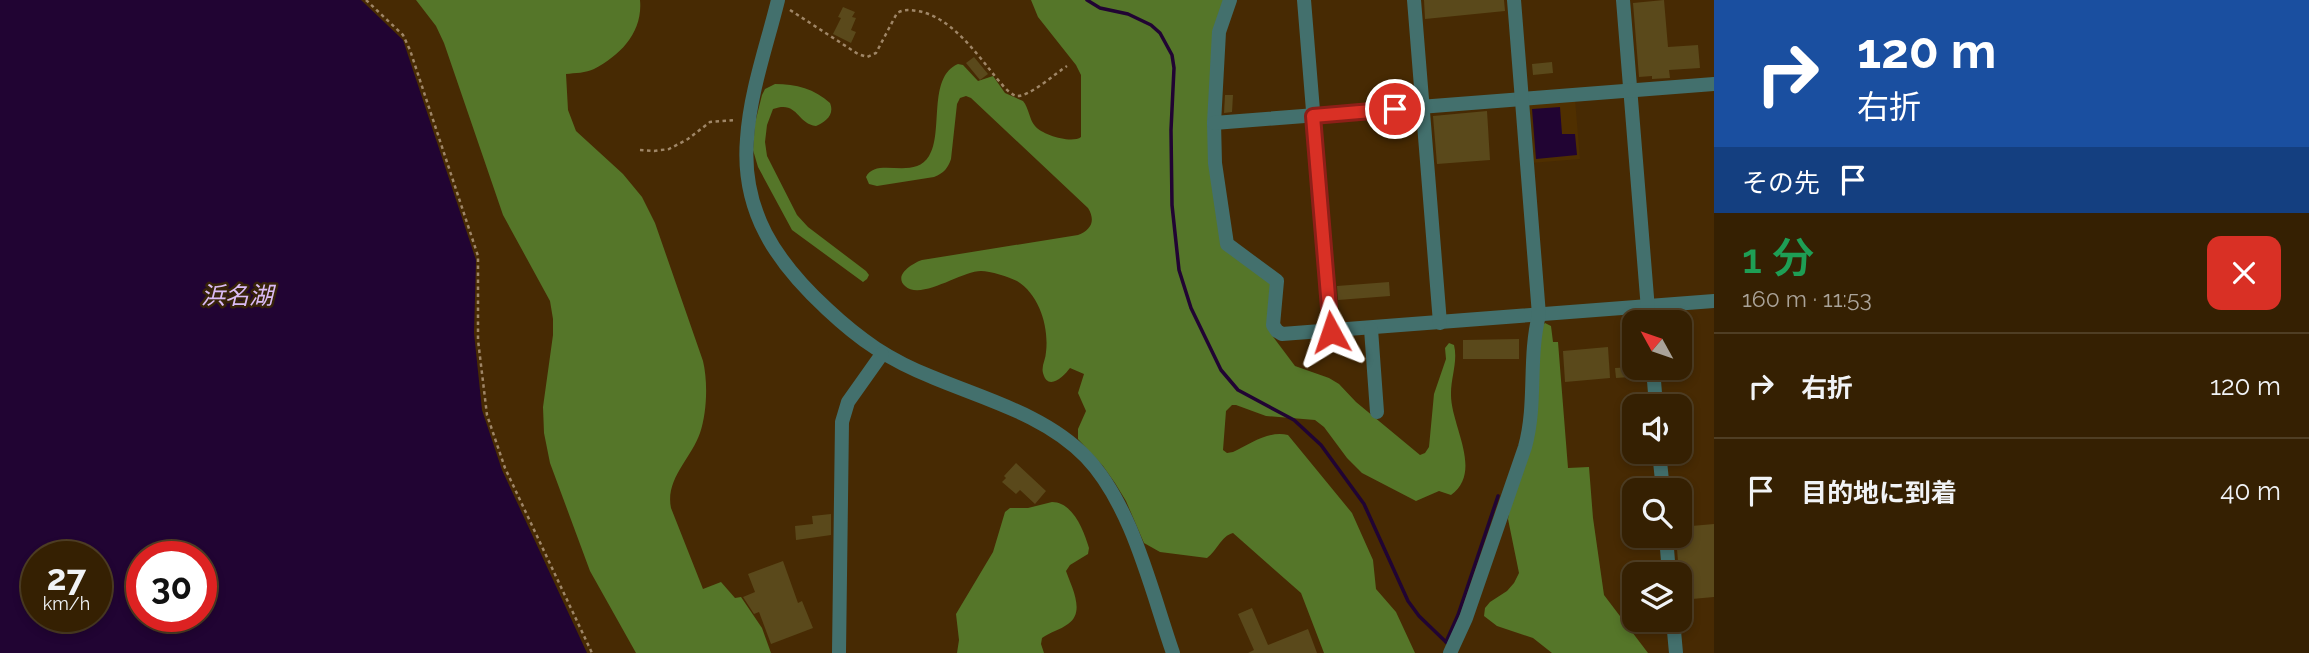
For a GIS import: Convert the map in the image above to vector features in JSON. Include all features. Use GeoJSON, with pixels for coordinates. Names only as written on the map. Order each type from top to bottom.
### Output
{"type":"FeatureCollection","features":[{"type":"Feature","properties":{"kind":"street"},"geometry":{"type":"LineString","coordinates":[[1230,0],[1219,32],[1214,124],[1215,163],[1227,244],[1277,281],[1273,318],[1277,331],[1289,335],[1714,301]]}},
{"type":"Feature","properties":{"kind":"street"},"geometry":{"type":"LineString","coordinates":[[1304,0],[1331,332]]}},
{"type":"Feature","properties":{"kind":"street"},"geometry":{"type":"LineString","coordinates":[[1414,0],[1440,323]]}},
{"type":"Feature","properties":{"kind":"street"},"geometry":{"type":"LineString","coordinates":[[1450,653],[1466,618],[1529,432],[1535,330],[1539,315],[1514,0]]}},
{"type":"Feature","properties":{"kind":"street"},"geometry":{"type":"LineString","coordinates":[[1623,0],[1648,310]]}},
{"type":"Feature","properties":{"kind":"street"},"geometry":{"type":"LineString","coordinates":[[778,3],[749,121],[747,160],[752,197],[773,249],[783,265],[808,292],[851,331],[882,354],[1037,421],[1070,442],[1085,456],[1110,486],[1124,513],[1173,653]]}},
{"type":"Feature","properties":{"kind":"street"},"geometry":{"type":"LineString","coordinates":[[1214,124],[1714,83]]}},
{"type":"Feature","properties":{"kind":"street"},"geometry":{"type":"LineString","coordinates":[[1371,329],[1377,412]]}},
{"type":"Feature","properties":{"kind":"street"},"geometry":{"type":"LineString","coordinates":[[839,653],[842,422],[848,402],[882,354]]}},
{"type":"Feature","properties":{"kind":"street"},"geometry":{"type":"LineString","coordinates":[[1674,632],[1676,653]]}},
{"type":"Feature","properties":{"kind":"path"},"geometry":{"type":"LineString","coordinates":[[366,0],[397,29],[410,50],[478,256],[478,340],[487,415],[505,468],[592,653]]}},
{"type":"Feature","properties":{"kind":"path"},"geometry":{"type":"LineString","coordinates":[[778,3],[858,54],[867,57],[876,53],[897,13],[903,10],[929,14],[954,29],[978,53],[1007,91],[1018,96],[1029,92],[1067,66]]}},
{"type":"Feature","properties":{"kind":"path"},"geometry":{"type":"LineString","coordinates":[[640,150],[654,151],[676,147],[710,122],[749,121]]}},
{"type":"Feature","properties":{"kind":"shaded area"},"geometry":{"type":"Polygon","coordinates":[[[1575,99],[1580,159],[1531,163],[1529,103],[1575,99]]]}},
{"type":"Feature","properties":{"kind":"green space"},"geometry":{"type":"Polygon","coordinates":[[[416,0],[640,0],[640,12],[634,32],[613,57],[594,69],[566,74],[568,110],[576,131],[623,174],[642,197],[655,223],[703,361],[706,378],[704,416],[696,442],[675,478],[670,498],[671,508],[703,589],[721,582],[735,598],[741,597],[762,628],[771,653],[636,653],[590,571],[550,463],[544,433],[543,407],[553,335],[550,301],[503,215],[444,43],[436,26],[416,0]]]}},
{"type":"Feature","properties":{"kind":"green space"},"geometry":{"type":"Polygon","coordinates":[[[1031,0],[1225,0],[1217,19],[1222,242],[1271,283],[1271,334],[1295,366],[1339,384],[1356,402],[1420,455],[1429,447],[1434,394],[1446,359],[1445,348],[1449,343],[1454,345],[1452,406],[1463,447],[1465,473],[1460,485],[1451,495],[1439,491],[1416,501],[1362,473],[1315,420],[1266,416],[1236,405],[1226,411],[1223,450],[1227,453],[1233,452],[1267,436],[1288,435],[1352,513],[1373,560],[1376,589],[1396,612],[1415,653],[1324,653],[1301,593],[1233,533],[1225,537],[1207,558],[1160,552],[1144,543],[1115,483],[1078,439],[1078,429],[1086,411],[1078,393],[1084,374],[1070,368],[1056,381],[1045,379],[1043,365],[1047,343],[1044,323],[1037,303],[1025,287],[1009,278],[981,271],[921,290],[912,290],[902,282],[901,278],[906,270],[922,260],[1078,235],[1091,224],[1092,217],[1088,208],[966,96],[960,98],[957,104],[951,159],[943,172],[934,177],[877,186],[869,184],[866,177],[878,168],[914,167],[929,156],[936,134],[942,81],[948,71],[958,64],[963,65],[978,81],[993,76],[1005,93],[1023,101],[1033,123],[1044,132],[1071,140],[1081,137],[1081,75],[1038,17],[1031,0]]]}},
{"type":"Feature","properties":{"kind":"green space"},"geometry":{"type":"Polygon","coordinates":[[[775,84],[805,88],[830,103],[830,114],[816,126],[804,121],[787,107],[773,109],[767,125],[767,156],[797,215],[808,227],[866,271],[869,275],[863,282],[792,230],[758,167],[753,150],[755,123],[765,89],[775,84]]]}},
{"type":"Feature","properties":{"kind":"green space"},"geometry":{"type":"Polygon","coordinates":[[[1545,323],[1551,326],[1553,342],[1558,342],[1568,468],[1589,467],[1604,595],[1622,619],[1622,632],[1632,632],[1648,653],[1552,653],[1533,638],[1497,626],[1484,616],[1485,608],[1507,591],[1519,573],[1508,519],[1542,326],[1545,323]]]}},
{"type":"Feature","properties":{"kind":"green space"},"geometry":{"type":"Polygon","coordinates":[[[1052,502],[1059,503],[1072,512],[1081,526],[1089,548],[1088,554],[1070,565],[1066,571],[1076,599],[1073,619],[1042,638],[1044,653],[957,653],[959,640],[956,614],[993,552],[1005,512],[1010,508],[1028,508],[1052,502]]]}},
{"type":"Feature","properties":{"kind":"water","name":"浜名湖"},"geometry":{"type":"Polygon","coordinates":[[[0,0],[361,0],[403,40],[476,260],[474,333],[482,410],[502,470],[587,653],[0,653],[0,0]]]}},
{"type":"Feature","properties":{"kind":"water"},"geometry":{"type":"Polygon","coordinates":[[[1560,107],[1562,134],[1575,134],[1577,155],[1536,159],[1532,109],[1560,107]]]}},
{"type":"Feature","properties":{"kind":"building"},"geometry":{"type":"Polygon","coordinates":[[[1424,0],[1504,0],[1505,11],[1425,19],[1424,0]]]}},
{"type":"Feature","properties":{"kind":"building"},"geometry":{"type":"Polygon","coordinates":[[[1664,0],[1668,47],[1698,45],[1700,68],[1669,70],[1670,78],[1639,77],[1633,3],[1664,0]]]}},
{"type":"Feature","properties":{"kind":"building"},"geometry":{"type":"Polygon","coordinates":[[[843,7],[855,12],[852,17],[856,18],[851,30],[856,32],[851,43],[833,34],[843,7]]]}},
{"type":"Feature","properties":{"kind":"building"},"geometry":{"type":"Polygon","coordinates":[[[974,57],[988,74],[980,80],[966,63],[974,57]]]}},
{"type":"Feature","properties":{"kind":"building"},"geometry":{"type":"Polygon","coordinates":[[[1552,62],[1553,73],[1533,75],[1532,64],[1552,62]]]}},
{"type":"Feature","properties":{"kind":"building"},"geometry":{"type":"Polygon","coordinates":[[[1225,95],[1233,95],[1232,112],[1224,113],[1225,95]]]}},
{"type":"Feature","properties":{"kind":"building"},"geometry":{"type":"Polygon","coordinates":[[[1487,111],[1490,160],[1437,164],[1433,116],[1487,111]]]}},
{"type":"Feature","properties":{"kind":"building"},"geometry":{"type":"Polygon","coordinates":[[[1389,282],[1390,296],[1338,300],[1337,286],[1389,282]]]}},
{"type":"Feature","properties":{"kind":"building"},"geometry":{"type":"Polygon","coordinates":[[[1519,339],[1519,359],[1463,359],[1463,340],[1519,339]]]}},
{"type":"Feature","properties":{"kind":"building"},"geometry":{"type":"Polygon","coordinates":[[[1608,347],[1610,378],[1565,382],[1563,351],[1608,347]]]}},
{"type":"Feature","properties":{"kind":"building"},"geometry":{"type":"Polygon","coordinates":[[[1615,368],[1622,368],[1622,378],[1616,378],[1615,368]]]}},
{"type":"Feature","properties":{"kind":"building"},"geometry":{"type":"Polygon","coordinates":[[[1016,463],[1046,491],[1035,504],[1020,490],[1016,494],[1002,482],[1016,463]]]}},
{"type":"Feature","properties":{"kind":"building"},"geometry":{"type":"Polygon","coordinates":[[[831,514],[831,535],[796,540],[795,526],[813,524],[812,516],[831,514]]]}},
{"type":"Feature","properties":{"kind":"building"},"geometry":{"type":"Polygon","coordinates":[[[1714,524],[1714,597],[1692,599],[1692,562],[1678,562],[1677,548],[1692,548],[1692,526],[1714,524]]]}},
{"type":"Feature","properties":{"kind":"building"},"geometry":{"type":"Polygon","coordinates":[[[783,561],[798,603],[802,601],[813,628],[771,644],[759,612],[754,614],[743,597],[755,592],[748,574],[783,561]]]}},
{"type":"Feature","properties":{"kind":"building"},"geometry":{"type":"Polygon","coordinates":[[[1252,608],[1268,645],[1308,629],[1317,653],[1248,653],[1254,650],[1238,614],[1252,608]]]}},
{"type":"Feature","properties":{"kind":"waterway"},"geometry":{"type":"LineString","coordinates":[[1087,0],[1100,8],[1128,14],[1151,25],[1160,33],[1172,55],[1172,205],[1179,270],[1191,308],[1221,370],[1238,390],[1294,420],[1321,445],[1364,504],[1408,601],[1419,616],[1447,643]]}},
{"type":"Feature","properties":{"kind":"waterway"},"geometry":{"type":"LineString","coordinates":[[1446,642],[1458,615],[1498,496]]}},
{"type":"Feature","properties":{"kind":"route"},"geometry":{"type":"LineString","coordinates":[[1331,332],[1313,116],[1395,109]]}}]}
